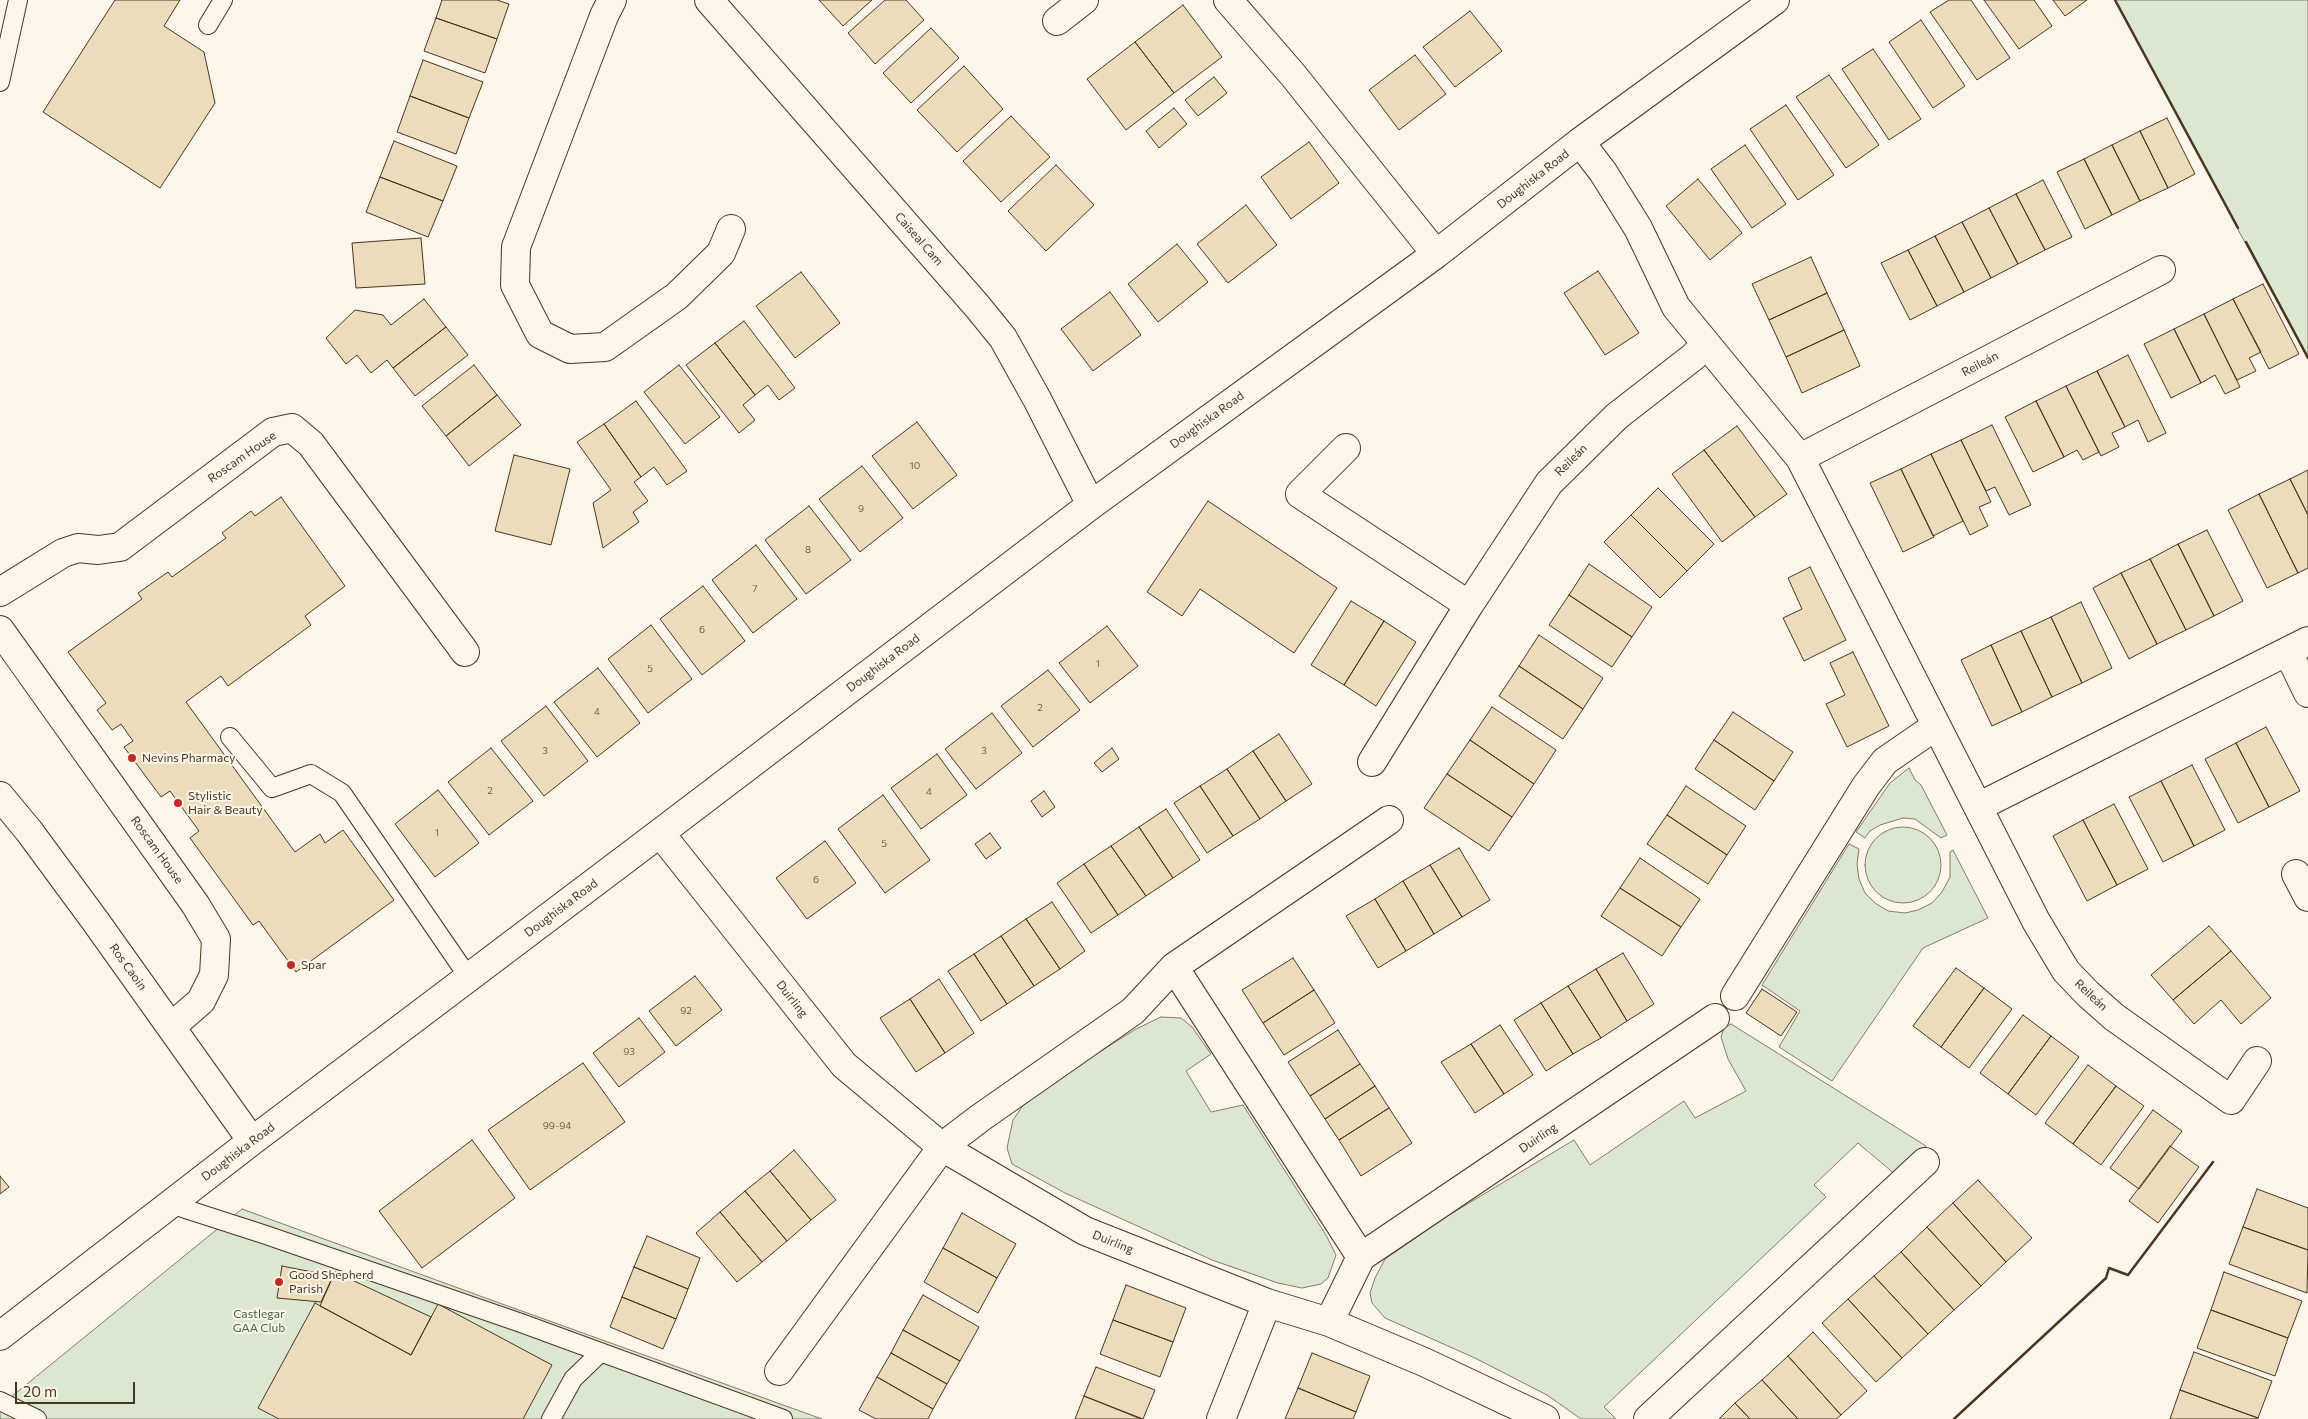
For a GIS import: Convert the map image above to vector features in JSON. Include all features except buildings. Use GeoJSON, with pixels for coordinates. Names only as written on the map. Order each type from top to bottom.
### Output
{"type":"FeatureCollection","features":[{"type":"Feature","properties":{"kind":"street"},"geometry":{"type":"LineString","coordinates":[[612,0],[604,16],[516,247],[515,285],[540,334],[570,349],[605,347],[677,296],[722,253],[731,229]]}},
{"type":"Feature","properties":{"kind":"street","name":"Caiseal Cam"},"geometry":{"type":"LineString","coordinates":[[709,0],[1003,338],[1037,399],[1091,505]]}},
{"type":"Feature","properties":{"kind":"street"},"geometry":{"type":"LineString","coordinates":[[1057,21],[1084,0]]}},
{"type":"Feature","properties":{"kind":"street"},"geometry":{"type":"LineString","coordinates":[[1228,0],[1293,75],[1436,254]]}},
{"type":"Feature","properties":{"kind":"street","name":"Doughiska Road"},"geometry":{"type":"LineString","coordinates":[[0,1336],[252,1141],[1091,505],[1436,254],[1580,142],[1775,0]]}},
{"type":"Feature","properties":{"kind":"street","name":"Reileán"},"geometry":{"type":"LineString","coordinates":[[1580,142],[1603,172],[1638,228],[1676,307],[1800,458],[2036,921],[2066,971],[2114,1017],[2231,1100],[2257,1061]]}},
{"type":"Feature","properties":{"kind":"street","name":"Reileán"},"geometry":{"type":"LineString","coordinates":[[1800,458],[2161,270]]}},
{"type":"Feature","properties":{"kind":"street","name":"Reileán"},"geometry":{"type":"LineString","coordinates":[[1372,762],[1469,604],[1549,483],[1617,416],[1693,357],[1706,344]]}},
{"type":"Feature","properties":{"kind":"street","name":"Roscam House"},"geometry":{"type":"LineString","coordinates":[[0,592],[63,553],[78,548],[98,550],[120,547],[274,432],[292,428],[311,444],[465,652]]}},
{"type":"Feature","properties":{"kind":"street"},"geometry":{"type":"LineString","coordinates":[[1346,448],[1300,494],[1469,604]]}},
{"type":"Feature","properties":{"kind":"street","name":"Roscam House"},"geometry":{"type":"LineString","coordinates":[[0,630],[195,904],[216,939],[214,975],[201,1001],[171,1027]]}},
{"type":"Feature","properties":{"kind":"street"},"geometry":{"type":"LineString","coordinates":[[1978,807],[2298,646],[2308,693]]}},
{"type":"Feature","properties":{"kind":"street"},"geometry":{"type":"LineString","coordinates":[[1734,996],[1866,786],[1885,761],[1936,726]]}},
{"type":"Feature","properties":{"kind":"street","name":"Ros Caoin"},"geometry":{"type":"LineString","coordinates":[[0,796],[29,831],[252,1141]]}},
{"type":"Feature","properties":{"kind":"street"},"geometry":{"type":"LineString","coordinates":[[779,1371],[942,1147],[980,1118],[1133,1011],[1174,967],[1389,820]]}},
{"type":"Feature","properties":{"kind":"street","name":"Duirling"},"geometry":{"type":"LineString","coordinates":[[660,833],[844,1065],[942,1147],[1085,1230],[1267,1303],[1329,1322],[1441,1370],[1545,1419]]}},
{"type":"Feature","properties":{"kind":"street"},"geometry":{"type":"LineString","coordinates":[[1174,967],[1361,1257]]}},
{"type":"Feature","properties":{"kind":"street","name":"Duirling"},"geometry":{"type":"LineString","coordinates":[[1329,1322],[1361,1257],[1715,1018]]}},
{"type":"Feature","properties":{"kind":"street"},"geometry":{"type":"LineString","coordinates":[[1648,1419],[1925,1162]]}},
{"type":"Feature","properties":{"kind":"street"},"geometry":{"type":"LineString","coordinates":[[1221,1419],[1267,1303]]}},
{"type":"Feature","properties":{"kind":"lane"},"geometry":{"type":"LineString","coordinates":[[0,82],[18,0]]}},
{"type":"Feature","properties":{"kind":"lane"},"geometry":{"type":"LineString","coordinates":[[208,25],[223,0]]}},
{"type":"Feature","properties":{"kind":"lane"},"geometry":{"type":"LineString","coordinates":[[230,737],[272,788],[311,774],[342,793],[469,978]]}},
{"type":"Feature","properties":{"kind":"lane"},"geometry":{"type":"LineString","coordinates":[[170,1204],[266,1235],[601,1352],[782,1419]]}},
{"type":"Feature","properties":{"kind":"lane"},"geometry":{"type":"LineString","coordinates":[[551,1419],[573,1379],[601,1352]]}},
{"type":"Feature","properties":{"kind":"lane"},"geometry":{"type":"LineString","coordinates":[[0,1401],[37,1419]]}},
{"type":"Feature","properties":{"kind":"green space"},"geometry":{"type":"Polygon","coordinates":[[[2115,0],[2308,0],[2308,358],[2242,237],[2115,0]]]}},
{"type":"Feature","properties":{"kind":"green space"},"geometry":{"type":"Polygon","coordinates":[[[1909,768],[1915,780],[1921,785],[1947,835],[1941,838],[1915,819],[1903,818],[1880,825],[1870,831],[1865,838],[1856,832],[1890,783],[1909,768]]]}},
{"type":"Feature","properties":{"kind":"green space"},"geometry":{"type":"Polygon","coordinates":[[[1903,827],[1918,830],[1930,838],[1938,850],[1941,865],[1938,880],[1930,892],[1918,900],[1903,903],[1888,900],[1876,892],[1868,880],[1865,865],[1868,850],[1876,838],[1888,830],[1903,827]]]}},
{"type":"Feature","properties":{"kind":"green space"},"geometry":{"type":"Polygon","coordinates":[[[1849,844],[1859,849],[1857,864],[1859,879],[1865,893],[1875,903],[1888,911],[1905,913],[1918,910],[1932,903],[1942,892],[1950,877],[1950,852],[1953,850],[1988,918],[1923,948],[1832,1081],[1779,1047],[1800,1011],[1762,985],[1849,844]]]}},
{"type":"Feature","properties":{"kind":"green space"},"geometry":{"type":"Polygon","coordinates":[[[1161,1017],[1181,1018],[1192,1027],[1211,1054],[1186,1071],[1211,1112],[1243,1105],[1326,1235],[1336,1255],[1328,1278],[1321,1284],[1302,1288],[1278,1283],[1212,1260],[1065,1193],[1012,1164],[1007,1148],[1013,1120],[1026,1101],[1136,1029],[1161,1017]]]}},
{"type":"Feature","properties":{"kind":"green space"},"geometry":{"type":"Polygon","coordinates":[[[1731,1024],[1926,1146],[1896,1175],[1858,1143],[1814,1185],[1826,1197],[1604,1407],[1616,1419],[1581,1419],[1547,1395],[1475,1358],[1385,1318],[1372,1303],[1370,1293],[1385,1259],[1449,1215],[1574,1140],[1590,1165],[1684,1101],[1695,1118],[1746,1091],[1728,1059],[1721,1037],[1724,1028],[1731,1024]]]}},
{"type":"Feature","properties":{"kind":"green space","name":"Castlegar GAA Club"},"geometry":{"type":"Polygon","coordinates":[[[242,1209],[822,1419],[0,1419],[0,1406],[242,1209]]]}},
{"type":"Feature","properties":{"kind":"wall"},"geometry":{"type":"LineString","coordinates":[[2115,0],[2238,228]]}},
{"type":"Feature","properties":{"kind":"wall"},"geometry":{"type":"LineString","coordinates":[[2246,242],[2308,358]]}},
{"type":"Feature","properties":{"kind":"wall"},"geometry":{"type":"LineString","coordinates":[[1954,1419],[2106,1278],[2109,1268],[2128,1275],[2213,1162]]}},
{"type":"Feature","properties":{"kind":"place","name":"Nevins Pharmacy"},"geometry":{"type":"Point","coordinates":[132,758]}},
{"type":"Feature","properties":{"kind":"place","name":"Stylistic Hair & Beauty"},"geometry":{"type":"Point","coordinates":[178,803]}},
{"type":"Feature","properties":{"kind":"place","name":"Spar"},"geometry":{"type":"Point","coordinates":[291,965]}},
{"type":"Feature","properties":{"kind":"place","name":"Good Shepherd Parish"},"geometry":{"type":"Point","coordinates":[279,1282]}}]}
